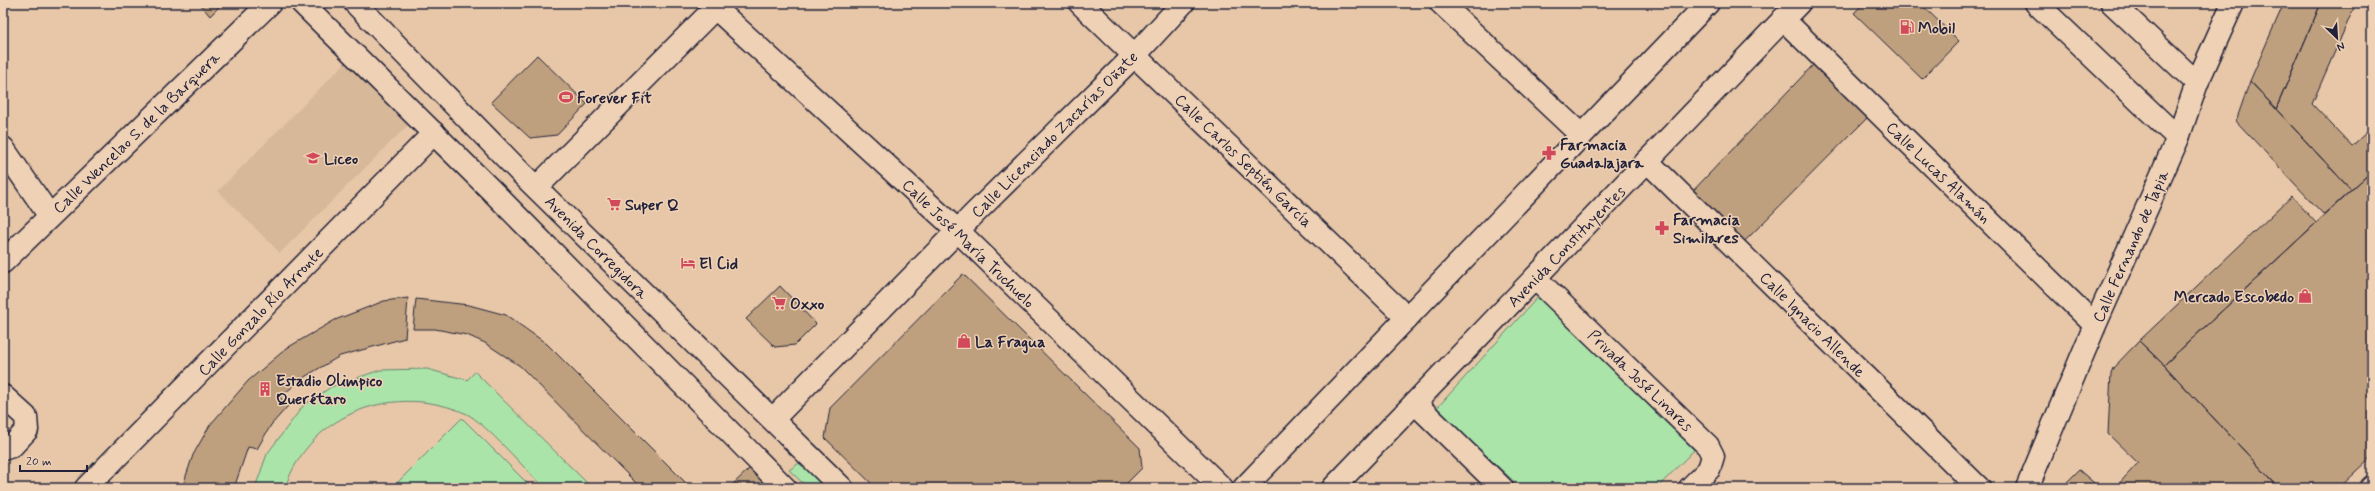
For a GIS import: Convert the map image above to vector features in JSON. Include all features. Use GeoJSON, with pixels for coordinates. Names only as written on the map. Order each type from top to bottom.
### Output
{"type":"FeatureCollection","features":[{"type":"Feature","properties":{"kind":"street","name":"Calle Wencelao S. de la Barquera"},"geometry":{"type":"LineString","coordinates":[[3,262],[49,215],[270,3]]}},
{"type":"Feature","properties":{"kind":"street"},"geometry":{"type":"LineString","coordinates":[[302,3],[434,133],[785,488]]}},
{"type":"Feature","properties":{"kind":"street","name":"Avenida Corregidora"},"geometry":{"type":"LineString","coordinates":[[355,3],[537,188],[842,488]]}},
{"type":"Feature","properties":{"kind":"street","name":"Calle Carlos Septién García"},"geometry":{"type":"LineString","coordinates":[[1080,3],[1407,318]]}},
{"type":"Feature","properties":{"kind":"street","name":"Calle Licenciado Zacarías Oñate"},"geometry":{"type":"LineString","coordinates":[[774,420],[958,230],[1135,55],[1183,3]]}},
{"type":"Feature","properties":{"kind":"street"},"geometry":{"type":"LineString","coordinates":[[1441,3],[1581,135]]}},
{"type":"Feature","properties":{"kind":"street"},"geometry":{"type":"LineString","coordinates":[[1244,488],[1708,3]]}},
{"type":"Feature","properties":{"kind":"street","name":"Avenida Constituyentes"},"geometry":{"type":"LineString","coordinates":[[1333,488],[1799,3]]}},
{"type":"Feature","properties":{"kind":"street"},"geometry":{"type":"LineString","coordinates":[[2036,3],[2178,138]]}},
{"type":"Feature","properties":{"kind":"street"},"geometry":{"type":"LineString","coordinates":[[2112,3],[2197,84]]}},
{"type":"Feature","properties":{"kind":"street","name":"Calle Fernando de Tapia"},"geometry":{"type":"LineString","coordinates":[[2027,488],[2095,324],[2178,138],[2197,84],[2233,3]]}},
{"type":"Feature","properties":{"kind":"street"},"geometry":{"type":"LineString","coordinates":[[537,188],[715,5]]}},
{"type":"Feature","properties":{"kind":"street","name":"Calle José María Truchuelo"},"geometry":{"type":"LineString","coordinates":[[715,5],[958,230],[1222,488]]}},
{"type":"Feature","properties":{"kind":"street","name":"Calle Lucas Alamán"},"geometry":{"type":"LineString","coordinates":[[1783,19],[2095,324]]}},
{"type":"Feature","properties":{"kind":"street","name":"Calle Gonzalo Río Arronte"},"geometry":{"type":"LineString","coordinates":[[94,485],[434,133]]}},
{"type":"Feature","properties":{"kind":"street"},"geometry":{"type":"LineString","coordinates":[[3,148],[49,215]]}},
{"type":"Feature","properties":{"kind":"street","name":"Calle Ignacio Allende"},"geometry":{"type":"LineString","coordinates":[[1647,161],[1979,488]]}},
{"type":"Feature","properties":{"kind":"street","name":"Privada José Linares"},"geometry":{"type":"LineString","coordinates":[[1535,278],[1708,446],[1713,456],[1709,469],[1690,488]]}},
{"type":"Feature","properties":{"kind":"street"},"geometry":{"type":"LineString","coordinates":[[3,396],[26,417],[27,430],[12,446],[3,449]]}},
{"type":"Feature","properties":{"kind":"street"},"geometry":{"type":"LineString","coordinates":[[1415,403],[1502,488]]}},
{"type":"Feature","properties":{"kind":"shaded area","name":"Liceo"},"geometry":{"type":"Polygon","coordinates":[[[345,63],[408,125],[280,253],[218,191],[345,63]]]}},
{"type":"Feature","properties":{"kind":"green space"},"geometry":{"type":"Polygon","coordinates":[[[1538,297],[1694,450],[1657,488],[1521,488],[1436,409],[1538,297]]]}},
{"type":"Feature","properties":{"kind":"green space"},"geometry":{"type":"Polygon","coordinates":[[[427,369],[467,380],[475,372],[592,488],[544,488],[495,437],[475,419],[467,414],[440,405],[412,401],[385,403],[359,410],[335,423],[314,440],[297,462],[285,488],[255,488],[267,454],[303,406],[331,387],[380,370],[427,369]]]}},
{"type":"Feature","properties":{"kind":"green space"},"geometry":{"type":"Polygon","coordinates":[[[462,418],[532,488],[392,488],[462,418]]]}},
{"type":"Feature","properties":{"kind":"green space"},"geometry":{"type":"Polygon","coordinates":[[[801,462],[827,488],[808,488],[789,470],[801,462]]]}},
{"type":"Feature","properties":{"kind":"building"},"geometry":{"type":"Polygon","coordinates":[[[199,3],[223,3],[210,16],[199,3]]]}},
{"type":"Feature","properties":{"kind":"building","name":"Mobil"},"geometry":{"type":"Polygon","coordinates":[[[1864,3],[1920,3],[1959,41],[1922,79],[1854,13],[1864,3]]]}},
{"type":"Feature","properties":{"kind":"building"},"geometry":{"type":"Polygon","coordinates":[[[2284,3],[2321,3],[2276,109],[2250,81],[2284,3]]]}},
{"type":"Feature","properties":{"kind":"building"},"geometry":{"type":"Polygon","coordinates":[[[2321,3],[2356,3],[2312,104],[2352,146],[2372,127],[2372,171],[2351,190],[2276,109],[2321,3]]]}},
{"type":"Feature","properties":{"kind":"building"},"geometry":{"type":"Polygon","coordinates":[[[537,55],[587,104],[557,135],[530,138],[491,102],[537,55]]]}},
{"type":"Feature","properties":{"kind":"building"},"geometry":{"type":"Polygon","coordinates":[[[1814,64],[1870,115],[1740,246],[1688,196],[1814,64]]]}},
{"type":"Feature","properties":{"kind":"building"},"geometry":{"type":"Polygon","coordinates":[[[2250,81],[2351,190],[2324,215],[2236,121],[2250,81]]]}},
{"type":"Feature","properties":{"kind":"building","name":"Mercado Escobedo"},"geometry":{"type":"Polygon","coordinates":[[[2372,171],[2372,457],[2339,488],[2279,488],[2164,365],[2372,171]]]}},
{"type":"Feature","properties":{"kind":"building","name":"Mercado Escobedo"},"geometry":{"type":"Polygon","coordinates":[[[2292,196],[2316,223],[2164,365],[2139,341],[2292,196]]]}},
{"type":"Feature","properties":{"kind":"building","name":"La Fragua"},"geometry":{"type":"Polygon","coordinates":[[[963,274],[1140,448],[1142,468],[1122,488],[876,488],[825,438],[830,408],[963,274]]]}},
{"type":"Feature","properties":{"kind":"building","name":"Oxxo"},"geometry":{"type":"Polygon","coordinates":[[[780,286],[816,324],[795,345],[775,347],[746,319],[780,286]]]}},
{"type":"Feature","properties":{"kind":"building","name":"Estadio Olimpico Querétaro"},"geometry":{"type":"Polygon","coordinates":[[[408,298],[405,338],[340,356],[306,376],[280,397],[288,406],[271,425],[257,449],[248,447],[234,488],[182,488],[193,455],[210,425],[248,381],[287,348],[335,320],[384,301],[408,298]]]}},
{"type":"Feature","properties":{"kind":"building"},"geometry":{"type":"Polygon","coordinates":[[[416,299],[469,305],[506,315],[547,344],[691,488],[641,488],[520,366],[485,343],[467,335],[435,329],[413,329],[416,299]]]}},
{"type":"Feature","properties":{"kind":"building"},"geometry":{"type":"Polygon","coordinates":[[[2139,341],[2164,365],[2279,488],[2115,488],[2138,463],[2108,434],[2111,373],[2113,368],[2139,341]]]}},
{"type":"Feature","properties":{"kind":"building"},"geometry":{"type":"Polygon","coordinates":[[[750,468],[765,483],[760,488],[729,488],[750,468]]]}},
{"type":"Feature","properties":{"kind":"building"},"geometry":{"type":"Polygon","coordinates":[[[2079,470],[2100,488],[2061,488],[2079,470]]]}},
{"type":"Feature","properties":{"kind":"place","name":"Mobil"},"geometry":{"type":"Point","coordinates":[1907,27]}},
{"type":"Feature","properties":{"kind":"place","name":"Forever Fit"},"geometry":{"type":"Point","coordinates":[566,97]}},
{"type":"Feature","properties":{"kind":"place","name":"Farmacia Guadalajara"},"geometry":{"type":"Point","coordinates":[1549,153]}},
{"type":"Feature","properties":{"kind":"place","name":"Liceo"},"geometry":{"type":"Point","coordinates":[313,158]}},
{"type":"Feature","properties":{"kind":"place","name":"Super Q"},"geometry":{"type":"Point","coordinates":[614,204]}},
{"type":"Feature","properties":{"kind":"place","name":"Farmacia Similares"},"geometry":{"type":"Point","coordinates":[1662,228]}},
{"type":"Feature","properties":{"kind":"place","name":"El Cid"},"geometry":{"type":"Point","coordinates":[688,263]}},
{"type":"Feature","properties":{"kind":"place","name":"Mercado Escobedo"},"geometry":{"type":"Point","coordinates":[2305,296]}},
{"type":"Feature","properties":{"kind":"place","name":"Oxxo"},"geometry":{"type":"Point","coordinates":[779,303]}},
{"type":"Feature","properties":{"kind":"place","name":"La Fragua"},"geometry":{"type":"Point","coordinates":[964,341]}},
{"type":"Feature","properties":{"kind":"place","name":"Estadio Olimpico Querétaro"},"geometry":{"type":"Point","coordinates":[265,389]}}]}
